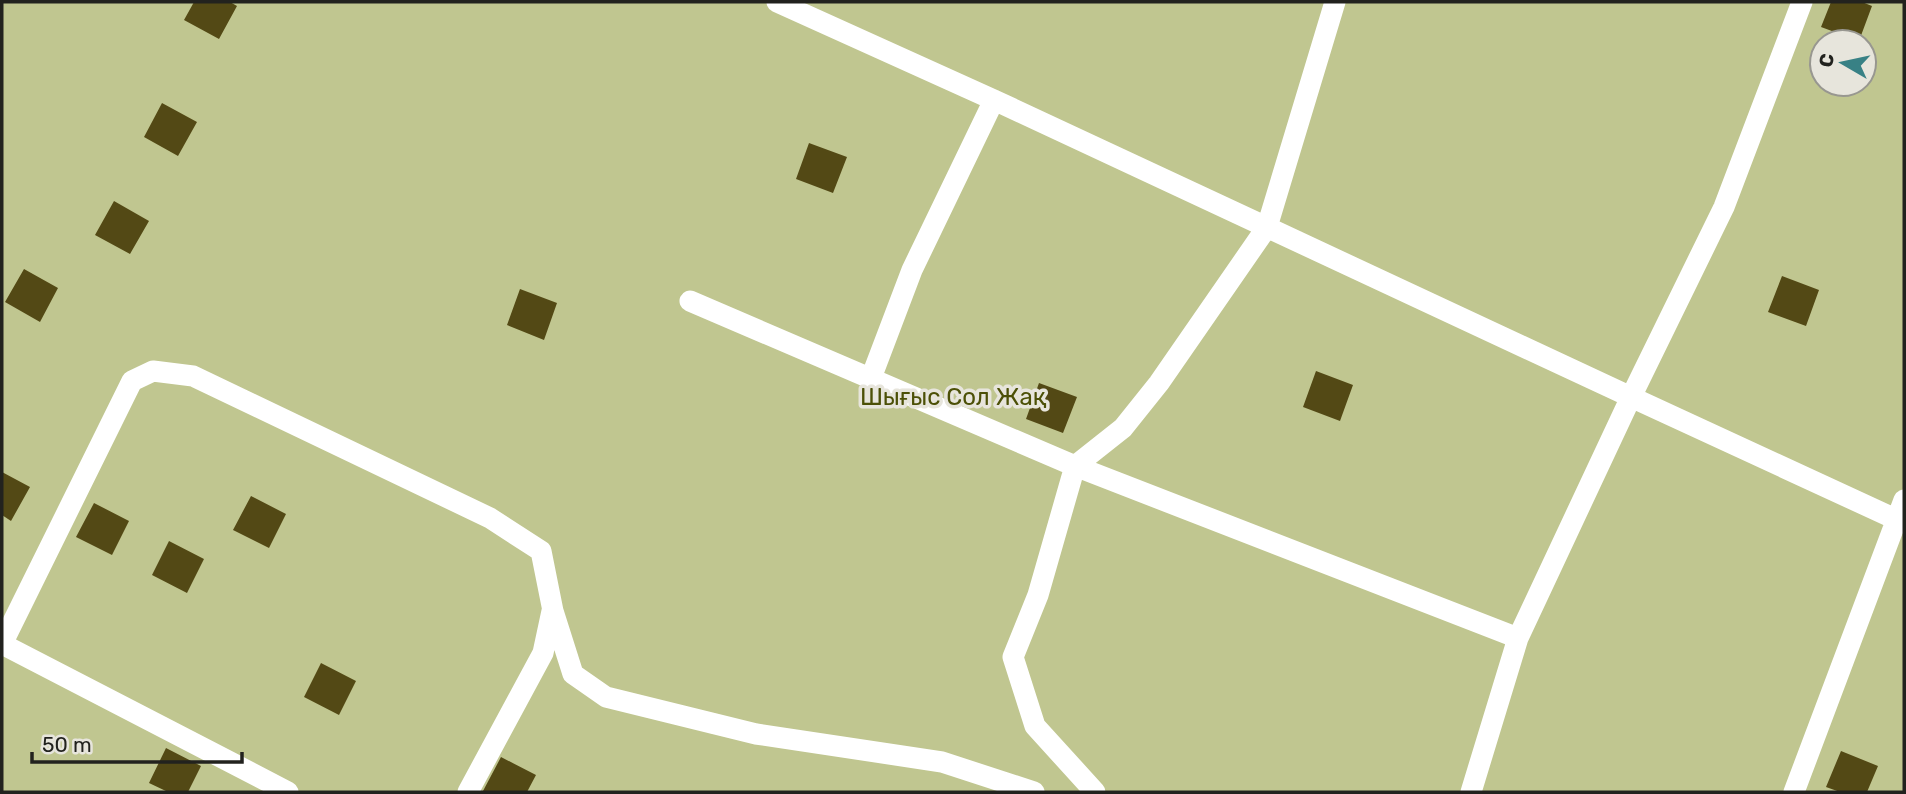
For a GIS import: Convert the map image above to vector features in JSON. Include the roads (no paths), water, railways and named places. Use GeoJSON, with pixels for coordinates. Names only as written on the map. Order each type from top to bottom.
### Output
{"type":"FeatureCollection","features":[{"type":"Feature","properties":{"kind":"street"},"geometry":{"type":"LineString","coordinates":[[777,2],[809,9],[994,100],[1630,397],[1901,514],[1794,792]]}},
{"type":"Feature","properties":{"kind":"street"},"geometry":{"type":"LineString","coordinates":[[1096,792],[1035,726],[1013,657],[1038,595],[1075,466],[1123,428],[1159,383],[1267,227],[1335,2]]}},
{"type":"Feature","properties":{"kind":"street"},"geometry":{"type":"LineString","coordinates":[[1471,792],[1518,638],[1630,397],[1724,207],[1802,2]]}},
{"type":"Feature","properties":{"kind":"street"},"geometry":{"type":"LineString","coordinates":[[871,378],[912,271],[994,100]]}},
{"type":"Feature","properties":{"kind":"street"},"geometry":{"type":"LineString","coordinates":[[690,300],[1075,466],[1518,638]]}},
{"type":"Feature","properties":{"kind":"street"},"geometry":{"type":"LineString","coordinates":[[288,792],[2,644],[132,381],[153,371],[193,376],[490,519],[541,551],[553,611],[573,674],[606,697],[756,734],[942,762],[1034,792]]}},
{"type":"Feature","properties":{"kind":"street"},"geometry":{"type":"LineString","coordinates":[[468,792],[543,653],[553,611]]}},
{"type":"Feature","properties":{"kind":"park label","name":"Шығыс Сол Жақ"},"geometry":{"type":"Point","coordinates":[953,397]}}]}
